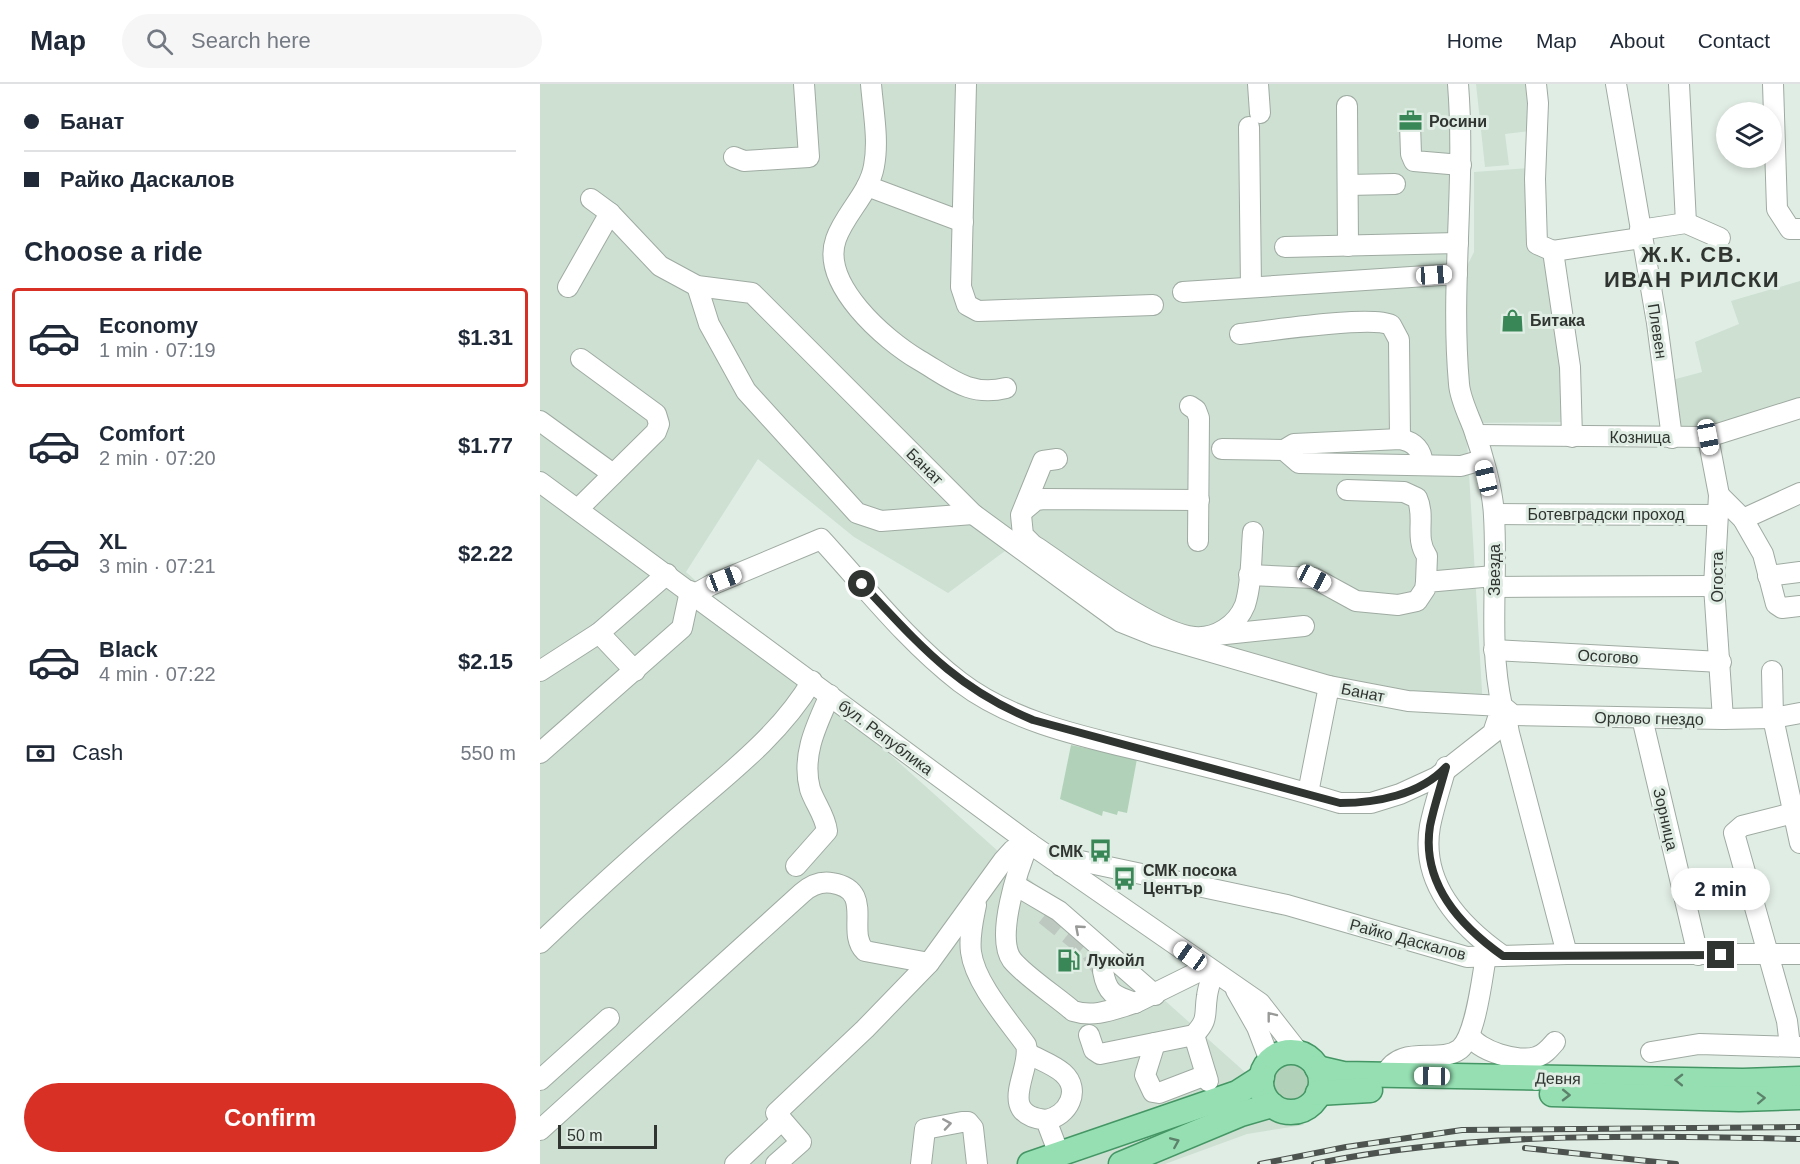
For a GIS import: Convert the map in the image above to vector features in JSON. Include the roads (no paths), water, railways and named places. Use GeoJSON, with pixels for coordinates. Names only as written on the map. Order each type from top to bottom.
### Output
{"type":"FeatureCollection","features":[{"type":"Feature","properties":{"kind":"main road"},"geometry":{"type":"LineString","coordinates":[[1030,1164],[1236,1093],[1266,1069],[1289,1052],[1308,1061],[1320,1076],[1318,1093],[1312,1103],[1293,1112],[1272,1105],[1265,1097],[1266,1069]]}},
{"type":"Feature","properties":{"kind":"main road","name":"Девня"},"geometry":{"type":"LineString","coordinates":[[1308,1061],[1343,1074],[1743,1081],[1800,1079]]}},
{"type":"Feature","properties":{"kind":"main road","name":"Девня"},"geometry":{"type":"LineString","coordinates":[[1318,1093],[1354,1090],[1727,1098],[1800,1097]]}},
{"type":"Feature","properties":{"kind":"main road"},"geometry":{"type":"LineString","coordinates":[[1120,1164],[1241,1114],[1272,1105]]}},
{"type":"Feature","properties":{"kind":"street"},"geometry":{"type":"LineString","coordinates":[[734,157],[744,161],[809,158],[804,84]]}},
{"type":"Feature","properties":{"kind":"street"},"geometry":{"type":"LineString","coordinates":[[870,84],[875,146],[874,166],[867,186],[835,240],[836,266],[844,291],[876,327],[899,348],[968,389],[987,393],[1006,388]]}},
{"type":"Feature","properties":{"kind":"street"},"geometry":{"type":"LineString","coordinates":[[966,84],[961,293],[972,309],[978,311],[1153,305]]}},
{"type":"Feature","properties":{"kind":"street"},"geometry":{"type":"LineString","coordinates":[[1251,288],[1258,84]]}},
{"type":"Feature","properties":{"kind":"street","name":"Звезда"},"geometry":{"type":"LineString","coordinates":[[1458,84],[1462,132],[1457,274],[1459,387],[1476,435],[1494,514],[1495,676],[1567,954]]}},
{"type":"Feature","properties":{"kind":"street"},"geometry":{"type":"LineString","coordinates":[[1536,84],[1538,103],[1535,179],[1537,244],[1552,251],[1686,223],[1720,238]]}},
{"type":"Feature","properties":{"kind":"street","name":"Плевен"},"geometry":{"type":"LineString","coordinates":[[1616,84],[1657,323],[1672,438]]}},
{"type":"Feature","properties":{"kind":"street"},"geometry":{"type":"LineString","coordinates":[[1679,84],[1686,223]]}},
{"type":"Feature","properties":{"kind":"street"},"geometry":{"type":"LineString","coordinates":[[1773,84],[1777,209],[1795,229]]}},
{"type":"Feature","properties":{"kind":"street"},"geometry":{"type":"LineString","coordinates":[[1347,106],[1348,246]]}},
{"type":"Feature","properties":{"kind":"street"},"geometry":{"type":"LineString","coordinates":[[1410,124],[1411,154],[1414,161],[1461,165]]}},
{"type":"Feature","properties":{"kind":"street"},"geometry":{"type":"LineString","coordinates":[[1348,185],[1395,184]]}},
{"type":"Feature","properties":{"kind":"street"},"geometry":{"type":"LineString","coordinates":[[867,186],[963,222]]}},
{"type":"Feature","properties":{"kind":"street","name":"Банат"},"geometry":{"type":"LineString","coordinates":[[591,199],[610,213],[660,266],[697,286],[752,293],[973,514],[1121,622],[1156,636],[1329,686],[1408,701],[1504,709]]}},
{"type":"Feature","properties":{"kind":"street"},"geometry":{"type":"LineString","coordinates":[[568,287],[610,213]]}},
{"type":"Feature","properties":{"kind":"street"},"geometry":{"type":"LineString","coordinates":[[1285,247],[1458,243]]}},
{"type":"Feature","properties":{"kind":"street"},"geometry":{"type":"LineString","coordinates":[[1552,251],[1570,367],[1572,437]]}},
{"type":"Feature","properties":{"kind":"street"},"geometry":{"type":"LineString","coordinates":[[1184,292],[1457,274]]}},
{"type":"Feature","properties":{"kind":"street"},"geometry":{"type":"LineString","coordinates":[[697,286],[709,324],[746,391],[857,513],[881,521],[973,514]]}},
{"type":"Feature","properties":{"kind":"street"},"geometry":{"type":"LineString","coordinates":[[1240,334],[1346,323],[1380,322],[1392,325],[1399,340],[1400,439]]}},
{"type":"Feature","properties":{"kind":"street"},"geometry":{"type":"LineString","coordinates":[[578,509],[656,432],[659,424],[656,414],[581,359]]}},
{"type":"Feature","properties":{"kind":"street"},"geometry":{"type":"LineString","coordinates":[[1190,406],[1196,410],[1199,418],[1198,541]]}},
{"type":"Feature","properties":{"kind":"street","name":"Козница"},"geometry":{"type":"LineString","coordinates":[[1476,435],[1708,437],[1800,408]]}},
{"type":"Feature","properties":{"kind":"street"},"geometry":{"type":"LineString","coordinates":[[540,421],[613,474]]}},
{"type":"Feature","properties":{"kind":"street","name":"Огоста"},"geometry":{"type":"LineString","coordinates":[[1708,437],[1719,495],[1714,586],[1721,662],[1723,719]]}},
{"type":"Feature","properties":{"kind":"street"},"geometry":{"type":"LineString","coordinates":[[1222,449],[1284,450],[1294,444],[1400,439],[1408,441],[1420,450],[1423,465]]}},
{"type":"Feature","properties":{"kind":"street"},"geometry":{"type":"LineString","coordinates":[[1284,450],[1299,463],[1461,466],[1482,460]]}},
{"type":"Feature","properties":{"kind":"street"},"geometry":{"type":"LineString","coordinates":[[1057,459],[1043,461],[1024,510],[1021,528],[1023,535],[1033,545],[1140,616],[1182,634],[1208,636],[1304,626]]}},
{"type":"Feature","properties":{"kind":"street","name":"бул. Република"},"geometry":{"type":"LineString","coordinates":[[540,482],[1029,843],[1267,1010],[1308,1061]]}},
{"type":"Feature","properties":{"kind":"street"},"geometry":{"type":"LineString","coordinates":[[1249,575],[1314,578],[1356,601],[1398,605],[1418,601],[1425,589],[1427,556],[1420,546],[1417,498],[1409,492],[1347,490]]}},
{"type":"Feature","properties":{"kind":"street"},"geometry":{"type":"LineString","coordinates":[[1743,519],[1800,493]]}},
{"type":"Feature","properties":{"kind":"street"},"geometry":{"type":"LineString","coordinates":[[1719,495],[1743,519],[1763,554],[1774,600],[1782,608],[1800,606]]}},
{"type":"Feature","properties":{"kind":"street"},"geometry":{"type":"LineString","coordinates":[[1024,510],[1036,500],[1044,499],[1199,500]]}},
{"type":"Feature","properties":{"kind":"street","name":"Ботевградски проход"},"geometry":{"type":"LineString","coordinates":[[1494,514],[1718,515]]}},
{"type":"Feature","properties":{"kind":"street"},"geometry":{"type":"LineString","coordinates":[[1208,636],[1220,632],[1239,616],[1244,606],[1253,532]]}},
{"type":"Feature","properties":{"kind":"street"},"geometry":{"type":"LineString","coordinates":[[540,753],[682,628],[693,593],[821,539],[931,656],[961,682],[998,705],[1033,720],[1102,740],[1340,803],[1371,803],[1400,794],[1437,777],[1446,767],[1493,733],[1504,709]]}},
{"type":"Feature","properties":{"kind":"street"},"geometry":{"type":"LineString","coordinates":[[1768,576],[1800,572]]}},
{"type":"Feature","properties":{"kind":"street"},"geometry":{"type":"LineString","coordinates":[[540,671],[600,633],[667,574]]}},
{"type":"Feature","properties":{"kind":"street"},"geometry":{"type":"LineString","coordinates":[[1426,582],[1494,581],[1714,586]]}},
{"type":"Feature","properties":{"kind":"street"},"geometry":{"type":"LineString","coordinates":[[600,633],[635,671]]}},
{"type":"Feature","properties":{"kind":"street","name":"Осогово"},"geometry":{"type":"LineString","coordinates":[[1494,650],[1721,662]]}},
{"type":"Feature","properties":{"kind":"street"},"geometry":{"type":"LineString","coordinates":[[1772,671],[1773,718],[1800,843]]}},
{"type":"Feature","properties":{"kind":"street"},"geometry":{"type":"LineString","coordinates":[[540,943],[614,873],[740,764],[796,708],[812,681]]}},
{"type":"Feature","properties":{"kind":"street"},"geometry":{"type":"LineString","coordinates":[[1308,793],[1329,686]]}},
{"type":"Feature","properties":{"kind":"street"},"geometry":{"type":"LineString","coordinates":[[796,866],[827,831],[826,818],[810,788],[808,762],[811,737],[830,695]]}},
{"type":"Feature","properties":{"kind":"street","name":"Орлово гнездо"},"geometry":{"type":"LineString","coordinates":[[1504,709],[1513,715],[1642,718],[1773,718],[1800,713]]}},
{"type":"Feature","properties":{"kind":"street","name":"Зорница"},"geometry":{"type":"LineString","coordinates":[[1642,718],[1698,956]]}},
{"type":"Feature","properties":{"kind":"street"},"geometry":{"type":"LineString","coordinates":[[1385,1075],[1388,1068],[1408,1057],[1460,1049],[1470,1035],[1494,956],[1455,914],[1436,885],[1431,870],[1430,826],[1446,767]]}},
{"type":"Feature","properties":{"kind":"street"},"geometry":{"type":"LineString","coordinates":[[1651,1052],[1699,1044],[1795,1046],[1767,955],[1734,833],[1742,826],[1793,813]]}},
{"type":"Feature","properties":{"kind":"street"},"geometry":{"type":"LineString","coordinates":[[1029,843],[1010,905],[1007,942],[1013,961],[1074,1011],[1085,1015],[1103,1014],[1155,995],[1210,970]]}},
{"type":"Feature","properties":{"kind":"street"},"geometry":{"type":"LineString","coordinates":[[776,1164],[801,1142],[776,1113],[865,1029],[929,963],[977,899],[990,877],[1013,850],[1029,843]]}},
{"type":"Feature","properties":{"kind":"street","name":"Райко Даскалов"},"geometry":{"type":"LineString","coordinates":[[1061,866],[1071,859],[1287,905],[1467,957],[1567,954],[1698,956],[1800,954]]}},
{"type":"Feature","properties":{"kind":"street"},"geometry":{"type":"LineString","coordinates":[[540,1131],[802,893],[816,884],[835,883],[855,898],[859,911],[856,936],[865,951],[929,963]]}},
{"type":"Feature","properties":{"kind":"street"},"geometry":{"type":"LineString","coordinates":[[1015,885],[1045,915]]}},
{"type":"Feature","properties":{"kind":"street"},"geometry":{"type":"LineString","coordinates":[[1015,885],[1059,911],[1155,995]]}},
{"type":"Feature","properties":{"kind":"street"},"geometry":{"type":"LineString","coordinates":[[977,899],[970,934],[972,960],[990,994],[1026,1045],[1029,1054],[1018,1095],[1020,1103],[1029,1115],[1046,1120],[1058,1116],[1069,1106],[1071,1086],[1063,1072],[1029,1054]]}},
{"type":"Feature","properties":{"kind":"street"},"geometry":{"type":"LineString","coordinates":[[1103,970],[1106,986],[1116,996],[1135,1003]]}},
{"type":"Feature","properties":{"kind":"street"},"geometry":{"type":"LineString","coordinates":[[1089,1035],[1094,1050],[1100,1054],[1194,1035],[1206,1019],[1210,970]]}},
{"type":"Feature","properties":{"kind":"street","name":"бул. Република"},"geometry":{"type":"LineString","coordinates":[[1235,988],[1257,1027],[1266,1069]]}},
{"type":"Feature","properties":{"kind":"street"},"geometry":{"type":"LineString","coordinates":[[540,1080],[609,1018]]}},
{"type":"Feature","properties":{"kind":"street"},"geometry":{"type":"LineString","coordinates":[[1155,1043],[1144,1075],[1153,1092],[1159,1093],[1207,1078],[1194,1035]]}},
{"type":"Feature","properties":{"kind":"street"},"geometry":{"type":"LineString","coordinates":[[1470,1035],[1474,1043],[1482,1048],[1528,1059],[1538,1057],[1555,1042]]}},
{"type":"Feature","properties":{"kind":"street"},"geometry":{"type":"LineString","coordinates":[[735,1164],[782,1120]]}},
{"type":"Feature","properties":{"kind":"street"},"geometry":{"type":"LineString","coordinates":[[1046,1120],[1059,1154]]}},
{"type":"Feature","properties":{"kind":"street"},"geometry":{"type":"LineString","coordinates":[[921,1164],[925,1130],[962,1122],[970,1124],[973,1128],[977,1164]]}},
{"type":"Feature","properties":{"kind":"tunnel"},"geometry":{"type":"LineString","coordinates":[[1045,915],[1090,951],[1103,971]]}},
{"type":"Feature","properties":{"kind":"railway"},"geometry":{"type":"LineString","coordinates":[[1260,1164],[1346,1147],[1462,1130],[1800,1127]]}},
{"type":"Feature","properties":{"kind":"railway"},"geometry":{"type":"LineString","coordinates":[[1314,1164],[1373,1153],[1495,1141],[1617,1137],[1800,1139]]}},
{"type":"Feature","properties":{"kind":"railway"},"geometry":{"type":"LineString","coordinates":[[1525,1148],[1676,1164]]}},
{"type":"Feature","properties":{"kind":"place","name":"Росини"},"geometry":{"type":"Point","coordinates":[1411,121]}},
{"type":"Feature","properties":{"kind":"place","name":"Битака"},"geometry":{"type":"Point","coordinates":[1512,320]}},
{"type":"Feature","properties":{"kind":"place","name":"СМК"},"geometry":{"type":"Point","coordinates":[1101,851]}},
{"type":"Feature","properties":{"kind":"place","name":"СМК посока Център"},"geometry":{"type":"Point","coordinates":[1125,879]}},
{"type":"Feature","properties":{"kind":"place","name":"Лукойл"},"geometry":{"type":"Point","coordinates":[1069,960]}},
{"type":"Feature","properties":{"kind":"district","name":"Ж.К. СВ. ИВАН РИЛСКИ"},"geometry":{"type":"Point","coordinates":[1692,266]}}]}
